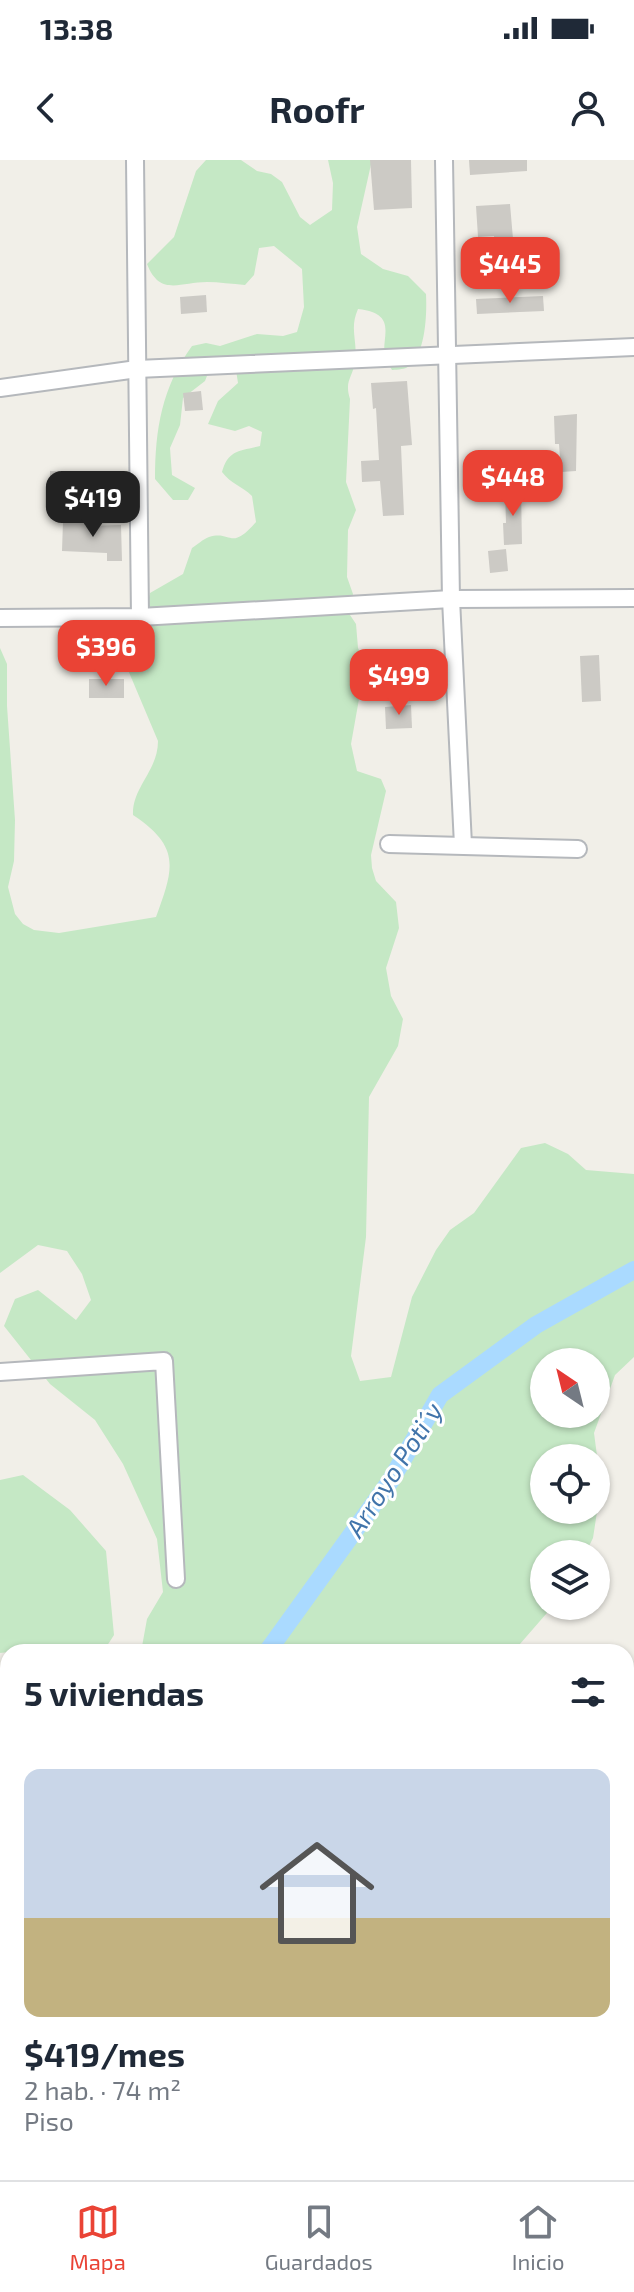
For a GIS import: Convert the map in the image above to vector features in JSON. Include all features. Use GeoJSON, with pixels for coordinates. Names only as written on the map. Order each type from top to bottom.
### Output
{"type":"FeatureCollection","features":[{"type":"Feature","properties":{"kind":"street"},"geometry":{"type":"LineString","coordinates":[[135,160],[140,617]]}},
{"type":"Feature","properties":{"kind":"street"},"geometry":{"type":"LineString","coordinates":[[444,160],[451,599],[463,845]]}},
{"type":"Feature","properties":{"kind":"street"},"geometry":{"type":"LineString","coordinates":[[0,388],[137,369],[634,347]]}},
{"type":"Feature","properties":{"kind":"street"},"geometry":{"type":"LineString","coordinates":[[0,618],[140,617],[451,599],[634,598]]}},
{"type":"Feature","properties":{"kind":"street"},"geometry":{"type":"LineString","coordinates":[[389,844],[578,849]]}},
{"type":"Feature","properties":{"kind":"street"},"geometry":{"type":"LineString","coordinates":[[0,1372],[164,1361],[176,1579]]}},
{"type":"Feature","properties":{"kind":"green space"},"geometry":{"type":"Polygon","coordinates":[[[206,160],[241,160],[257,171],[271,174],[282,182],[300,217],[310,225],[332,210],[333,183],[328,160],[372,160],[357,227],[361,254],[383,269],[408,276],[426,294],[421,345],[413,363],[404,369],[392,370],[386,360],[384,321],[371,312],[358,309],[354,323],[356,354],[348,383],[346,482],[356,510],[348,530],[347,577],[353,594],[348,612],[356,624],[358,648],[370,675],[367,688],[359,699],[351,744],[357,771],[381,779],[386,791],[371,855],[376,881],[396,902],[399,928],[386,968],[391,996],[403,1019],[398,1046],[369,1097],[366,1237],[351,1356],[360,1381],[391,1377],[412,1297],[436,1250],[450,1230],[474,1213],[521,1148],[545,1143],[568,1154],[586,1170],[634,1174],[634,1357],[615,1375],[610,1389],[610,1348],[530,1348],[530,1428],[596,1428],[595,1444],[530,1444],[530,1524],[595,1524],[592,1540],[530,1540],[530,1620],[541,1620],[520,1644],[142,1644],[147,1619],[163,1592],[157,1539],[123,1464],[95,1420],[50,1384],[4,1326],[15,1299],[38,1290],[76,1320],[91,1300],[82,1274],[67,1251],[38,1245],[0,1273],[0,648],[7,664],[15,820],[14,861],[8,887],[15,914],[23,924],[34,930],[59,933],[156,917],[167,885],[169,860],[159,838],[133,815],[136,796],[154,761],[158,741],[120,651],[123,638],[144,618],[150,593],[183,574],[192,548],[209,537],[241,536],[256,522],[252,496],[222,472],[231,455],[260,446],[262,432],[249,426],[235,431],[208,424],[218,401],[238,383],[236,370],[210,368],[205,381],[183,398],[180,425],[170,448],[172,475],[195,488],[188,500],[173,500],[155,479],[162,409],[174,377],[192,346],[206,343],[220,346],[257,334],[283,336],[297,332],[304,307],[302,269],[274,246],[259,248],[254,275],[245,285],[207,282],[165,284],[158,281],[147,264],[174,237],[196,171],[206,160]]]}},
{"type":"Feature","properties":{"kind":"green space"},"geometry":{"type":"Polygon","coordinates":[[[23,1475],[70,1510],[106,1551],[114,1635],[108,1644],[0,1644],[0,1480],[23,1475]]]}},
{"type":"Feature","properties":{"kind":"building"},"geometry":{"type":"Polygon","coordinates":[[[370,160],[411,160],[412,208],[374,210],[370,160]]]}},
{"type":"Feature","properties":{"kind":"building"},"geometry":{"type":"Polygon","coordinates":[[[469,160],[527,160],[527,171],[470,175],[469,160]]]}},
{"type":"Feature","properties":{"kind":"building"},"geometry":{"type":"Polygon","coordinates":[[[510,204],[513,239],[531,238],[532,254],[515,256],[515,265],[496,267],[494,236],[478,237],[476,206],[510,204]]]}},
{"type":"Feature","properties":{"kind":"building"},"geometry":{"type":"Polygon","coordinates":[[[206,295],[207,312],[181,314],[180,297],[206,295]]]}},
{"type":"Feature","properties":{"kind":"building"},"geometry":{"type":"Polygon","coordinates":[[[543,296],[544,311],[477,314],[476,299],[543,296]]]}},
{"type":"Feature","properties":{"kind":"building"},"geometry":{"type":"Polygon","coordinates":[[[407,381],[412,445],[401,446],[404,515],[383,516],[380,481],[362,482],[361,461],[379,460],[371,383],[407,381]]]}},
{"type":"Feature","properties":{"kind":"building"},"geometry":{"type":"Polygon","coordinates":[[[201,391],[203,410],[185,411],[183,393],[201,391]]]}},
{"type":"Feature","properties":{"kind":"building"},"geometry":{"type":"Polygon","coordinates":[[[577,414],[576,471],[561,472],[559,444],[555,444],[554,416],[577,414]]]}},
{"type":"Feature","properties":{"kind":"building"},"geometry":{"type":"Polygon","coordinates":[[[50,471],[75,472],[74,496],[50,495],[50,471]]]}},
{"type":"Feature","properties":{"kind":"building"},"geometry":{"type":"Polygon","coordinates":[[[521,490],[522,544],[504,545],[505,491],[521,490]]]}},
{"type":"Feature","properties":{"kind":"building"},"geometry":{"type":"Polygon","coordinates":[[[63,521],[85,522],[85,526],[121,525],[122,561],[107,561],[107,553],[62,551],[63,521]]]}},
{"type":"Feature","properties":{"kind":"building"},"geometry":{"type":"Polygon","coordinates":[[[506,549],[508,571],[490,573],[488,551],[506,549]]]}},
{"type":"Feature","properties":{"kind":"building"},"geometry":{"type":"Polygon","coordinates":[[[599,655],[601,701],[582,702],[580,656],[599,655]]]}},
{"type":"Feature","properties":{"kind":"building"},"geometry":{"type":"Polygon","coordinates":[[[89,679],[124,679],[124,698],[89,698],[89,679]]]}},
{"type":"Feature","properties":{"kind":"building"},"geometry":{"type":"Polygon","coordinates":[[[411,705],[412,728],[386,729],[385,707],[411,705]]]}},
{"type":"Feature","properties":{"kind":"waterway","name":"Arroyo Poti´y"},"geometry":{"type":"LineString","coordinates":[[273,1644],[391,1480],[440,1395],[536,1325],[634,1270]]}}]}
